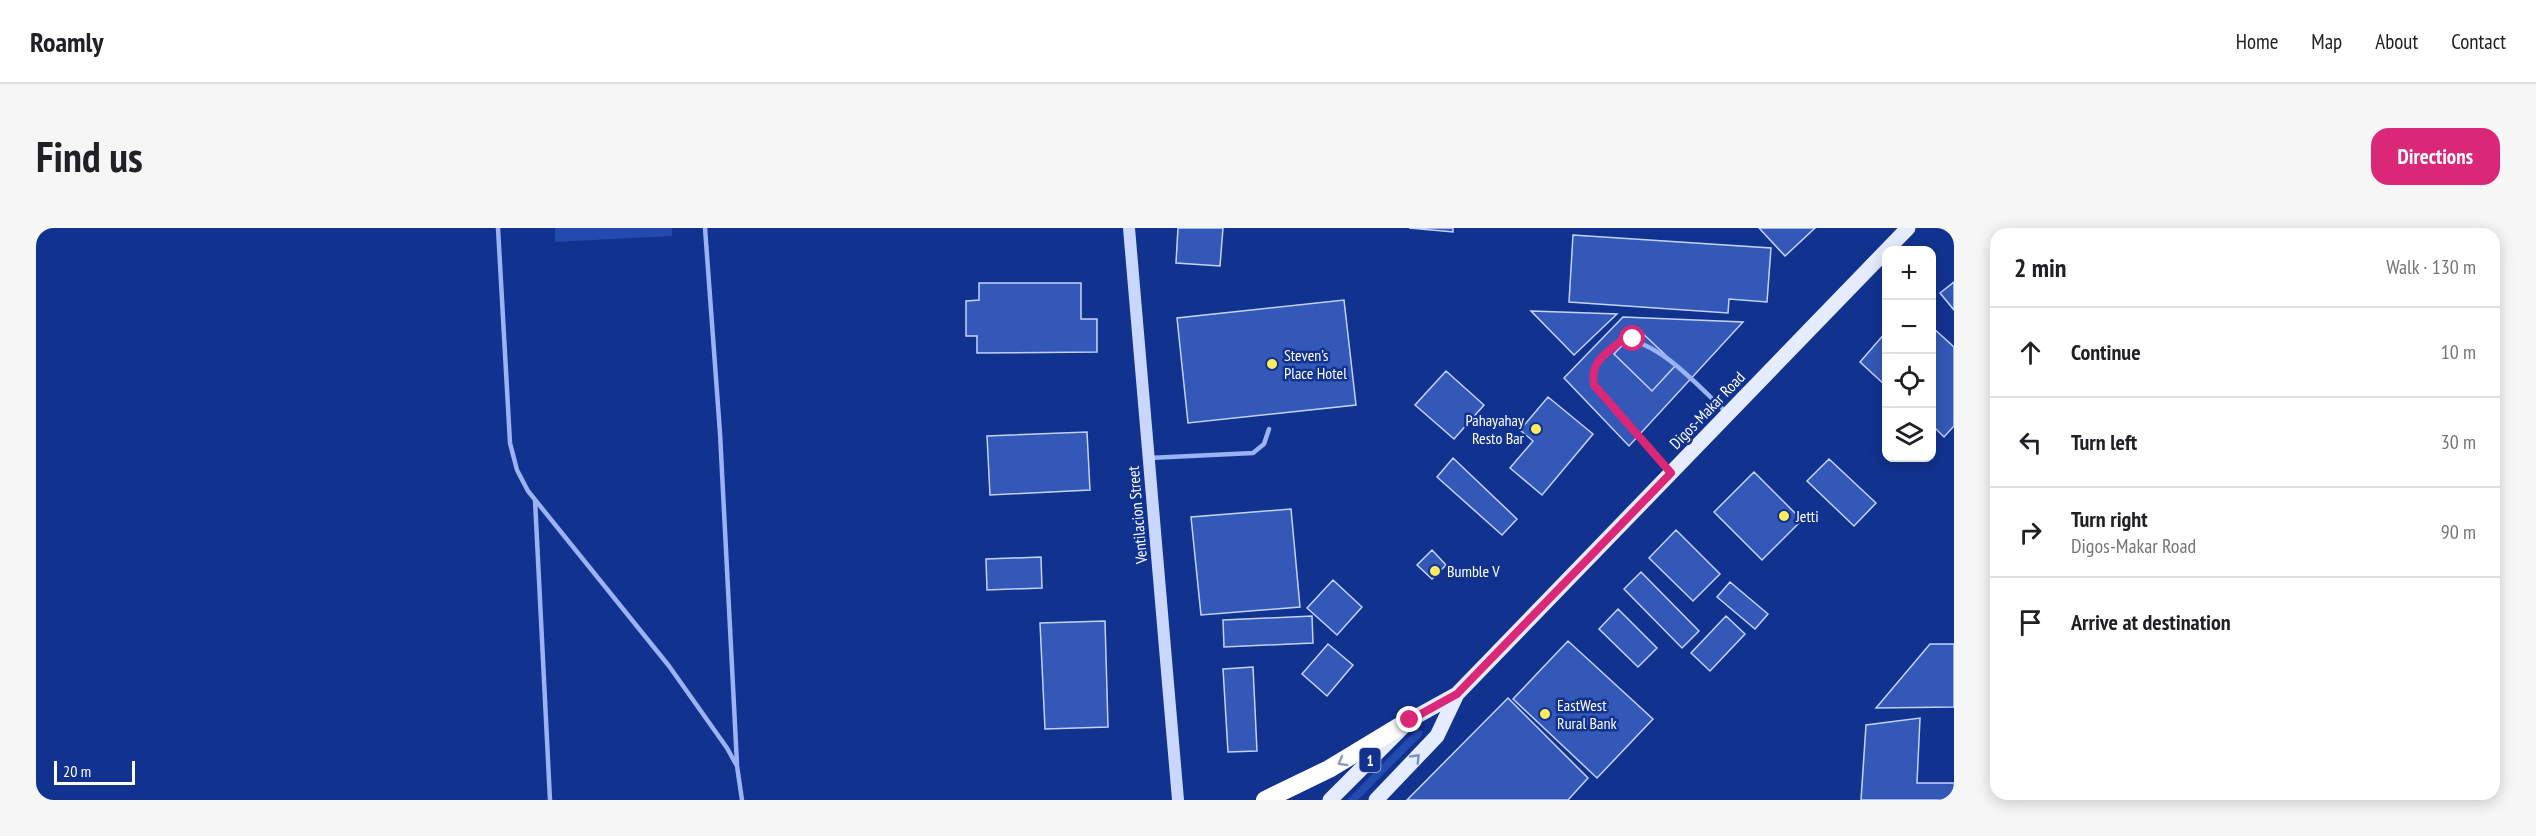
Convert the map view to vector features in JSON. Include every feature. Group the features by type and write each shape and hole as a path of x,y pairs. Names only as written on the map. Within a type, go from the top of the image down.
{"highway":[{"path":"1265,800 1329,769 1410,720"}],"main road":[{"name":"Digos-Makar Road","path":"1330,800 1410,720 1457,694 1908,228"},
{"name":"Digos-Makar Road","path":"1376,800 1437,736 1457,694"}],"street":[{"name":"Ventilacion Street","path":"1129,228 1178,800"}],"lane":[{"path":"498,228 510,443 517,470 536,500 669,666 727,748 737,766"},
{"path":"705,228 720,433 737,766 742,800"},
{"path":"1671,473 1594,385 1592,371 1595,364 1622,340 1633,339 1655,348 1728,414"},
{"path":"1149,458 1253,453 1264,444 1269,429"},
{"path":"536,500 550,800"}],"shaded area":[{"path":"555,228 672,228 672,236 555,242"},
{"path":"1417,729 1422,731 1422,735 1358,800 1347,800"}],"building":[{"path":"1178,228 1223,228 1220,266 1176,263"},
{"path":"1409,228 1453,228 1453,232"},
{"path":"1759,228 1815,228 1785,256"},
{"path":"1573,235 1771,248 1767,302 1729,299 1728,313 1569,302"},
{"path":"1954,282 1954,310 1940,293"},
{"path":"979,283 1081,283 1081,319 1097,319 1097,352 977,353 977,336 966,336 966,301 979,300"},
{"path":"1344,300 1356,405 1188,423 1177,318"},
{"path":"1531,311 1617,314 1574,355"},
{"path":"1623,317 1743,322 1629,446 1564,378"},
{"path":"1638,329 1676,365 1652,391 1614,354"},
{"path":"1936,331 1954,347 1954,426 1944,437 1936,429"},
{"path":"1882,337 1882,382 1860,362"},
{"path":"1446,371 1484,405 1454,439 1415,405"},
{"path":"1548,397 1593,434 1542,495 1510,468 1533,441 1520,430"},
{"path":"1087,432 1090,490 990,495 987,436"},
{"path":"1453,458 1517,519 1502,535 1437,477"},
{"path":"1829,459 1876,503 1854,526 1807,481"},
{"path":"1754,472 1802,520 1762,560 1714,512"},
{"path":"1291,509 1300,607 1201,615 1191,517"},
{"path":"1676,530 1720,574 1693,601 1649,558"},
{"path":"1432,550 1446,565 1432,579 1417,565"},
{"path":"1041,557 1042,588 987,590 986,559"},
{"path":"1641,572 1699,631 1682,648 1624,589"},
{"path":"1333,580 1362,607 1337,635 1307,608"},
{"path":"1730,582 1768,614 1755,629 1717,597"},
{"path":"1618,609 1657,648 1638,667 1599,629"},
{"path":"1312,616 1313,643 1224,647 1223,620"},
{"path":"1726,616 1745,634 1710,671 1691,653"},
{"path":"1105,621 1108,727 1045,729 1040,623"},
{"path":"1568,641 1653,719 1597,778 1513,699"},
{"path":"1328,644 1353,665 1327,696 1302,674"},
{"path":"1930,644 1954,644 1954,707 1876,708"},
{"path":"1253,667 1257,751 1228,752 1223,669"},
{"path":"1508,698 1588,778 1568,800 1407,800"},
{"path":"1920,718 1917,783 1954,783 1954,800 1861,800 1866,725"}],"place":[{"name":"Steven’s Place Hotel","path":"1272,364"},
{"name":"Pahayahay Resto Bar","path":"1536,429"},
{"name":"Jetti","path":"1784,516"},
{"name":"Bumble V","path":"1435,571"},
{"name":"EastWest Rural Bank","path":"1545,714"}],"route":[{"path":"1410,720 1457,694 1671,473 1594,385 1592,371 1595,364 1622,340 1633,339"}]}
